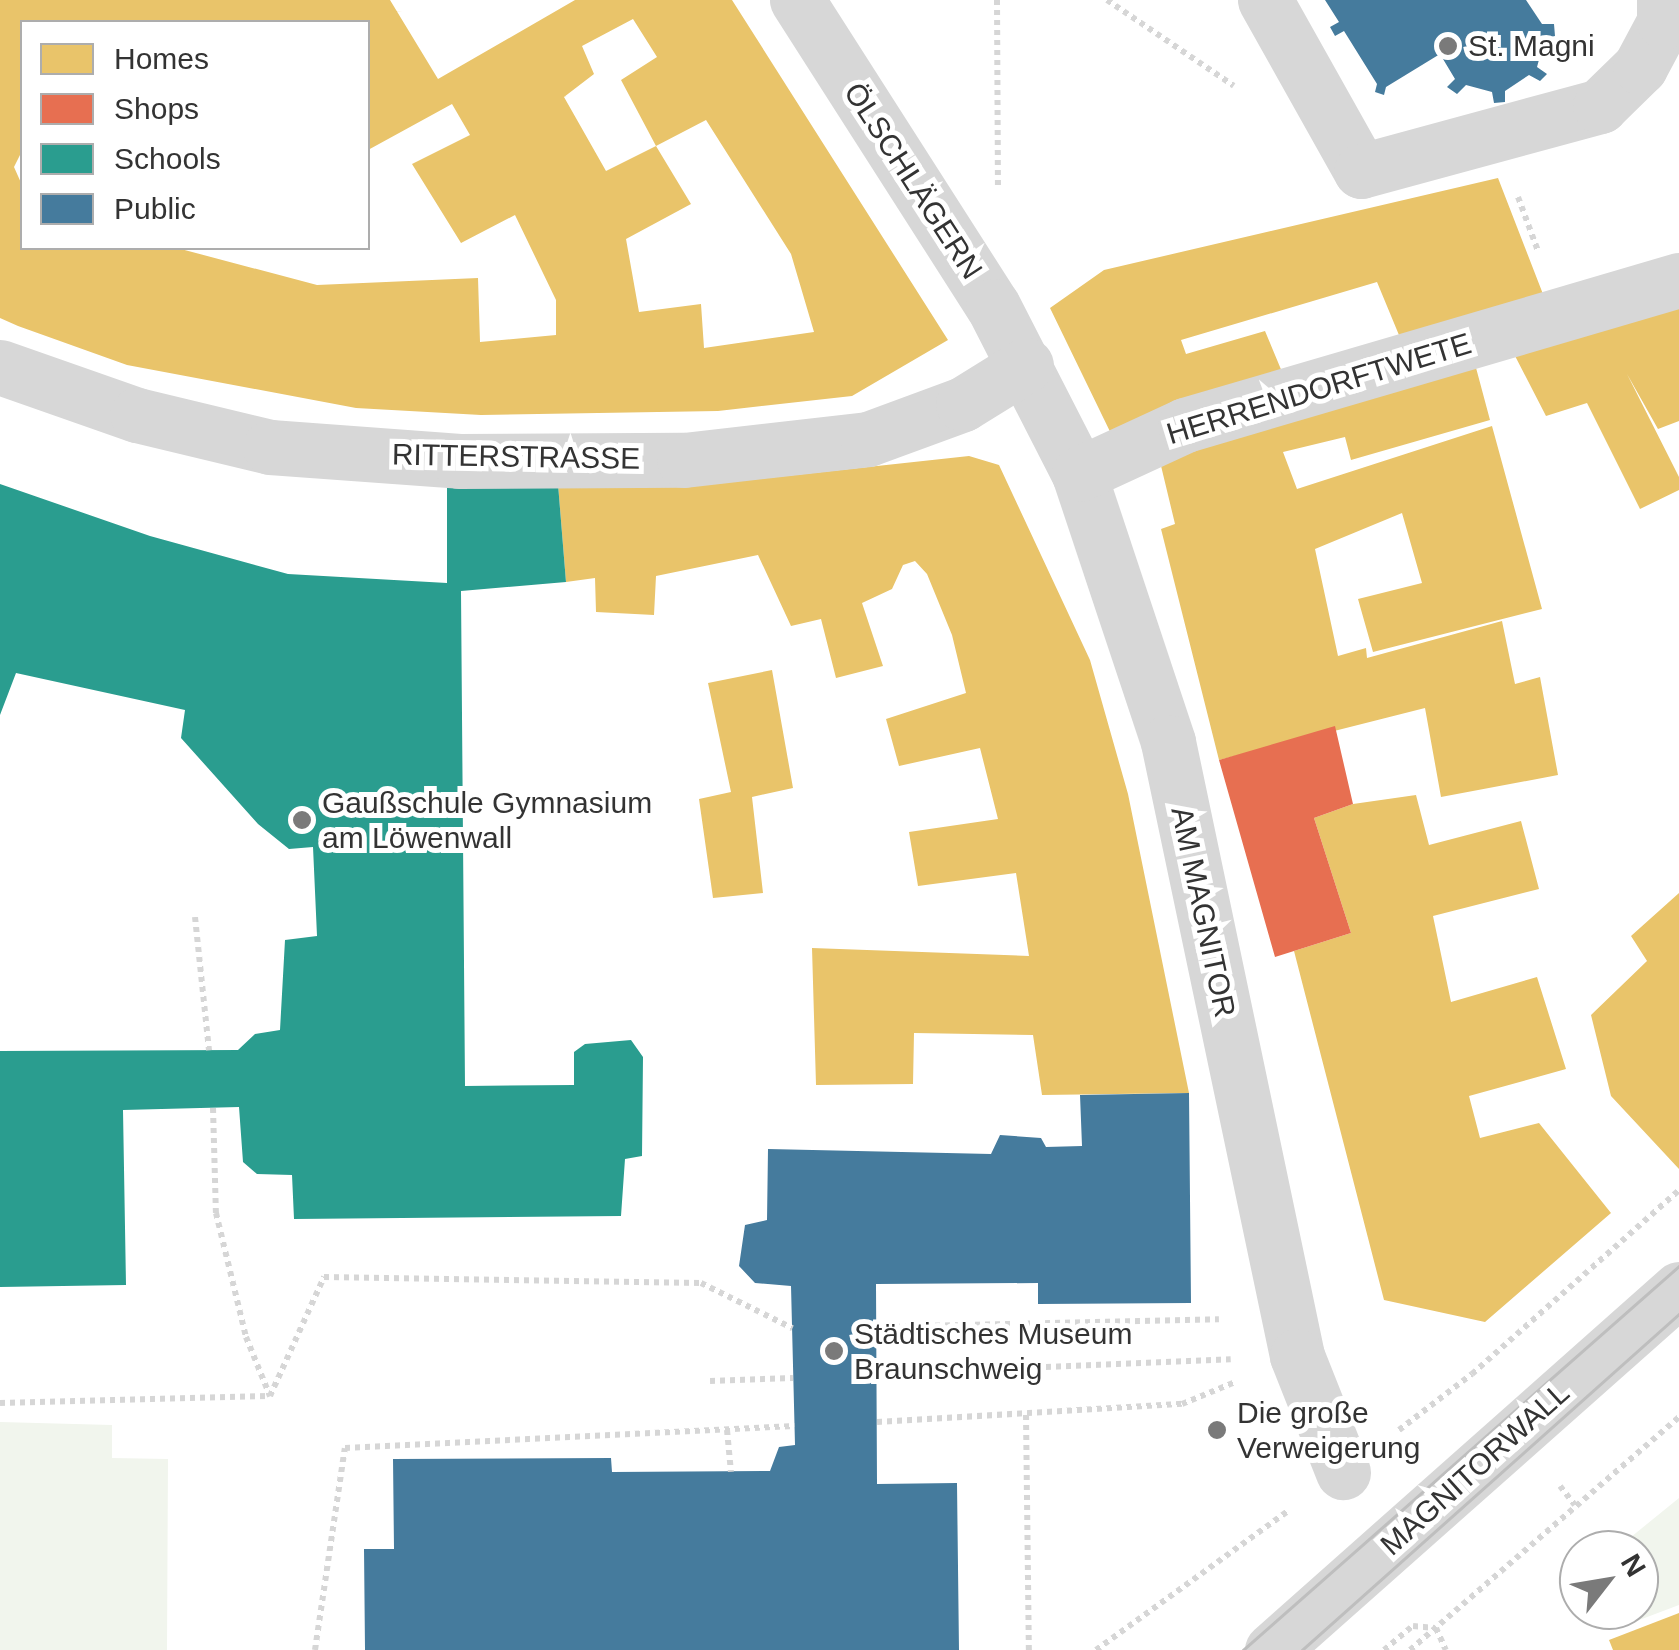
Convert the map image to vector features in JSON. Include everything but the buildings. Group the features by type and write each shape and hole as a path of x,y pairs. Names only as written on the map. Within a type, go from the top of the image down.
{"street":[{"name":"ÖLSCHLÄGERN","path":"797,0 1026,364"},
{"path":"1264,0 1361,171 1600,106 1640,67 1664,22 1664,0"},
{"name":"HERRENDORFTWETE","path":"1079,474 1185,425 1679,280"},
{"name":"RITTERSTRASSE","path":"0,367 136,415 270,447 459,460 684,460 868,439 963,404 1026,364"},
{"name":"AM MAGNITOR","path":"1026,364 1079,474 1168,742 1293,1337 1343,1472"},
{"name":"MAGNITORWALL","path":"1272,1650 1679,1290"}],"path":[{"path":"993,306 997,0"},
{"path":"1496,134 1562,316"},
{"path":"195,918 209,1050"},
{"path":"213,1108 216,1213 246,1336 270,1396"},
{"path":"1096,1650 1472,1374 1679,1190"},
{"path":"270,1396 324,1278 701,1283 792,1328"},
{"path":"876,1327 1293,1337"},
{"path":"876,1374 1293,1337"},
{"path":"876,1422 1182,1404 1293,1337"},
{"path":"710,1381 793,1378"},
{"path":"2,1401 270,1396"},
{"path":"1026,1415 1029,1650"},
{"path":"1410,1650 1679,1417"},
{"path":"315,1650 346,1448 794,1426"},
{"path":"728,1430 731,1472"},
{"path":"1384,1650 1413,1626 1436,1628"},
{"path":"1436,1628 1446,1650"}],"shaded area":[{"path":"0,1422 112,1425 112,1458 168,1459 167,1650 0,1650"},
{"path":"1679,1498 1679,1605 1659,1613 1659,1530 1640,1530"}],"tram line":[{"path":"1243,1650 1679,1266"},
{"path":"1302,1650 1679,1314"}],"place":[{"name":"St. Magni","path":"1448,46"},
{"name":"Gaußschule Gymnasium am Löwenwall","path":"302,820"},
{"name":"Städtisches Museum Braunschweig","path":"834,1351"},
{"name":"Die große Verweigerung","path":"1217,1430"}]}
